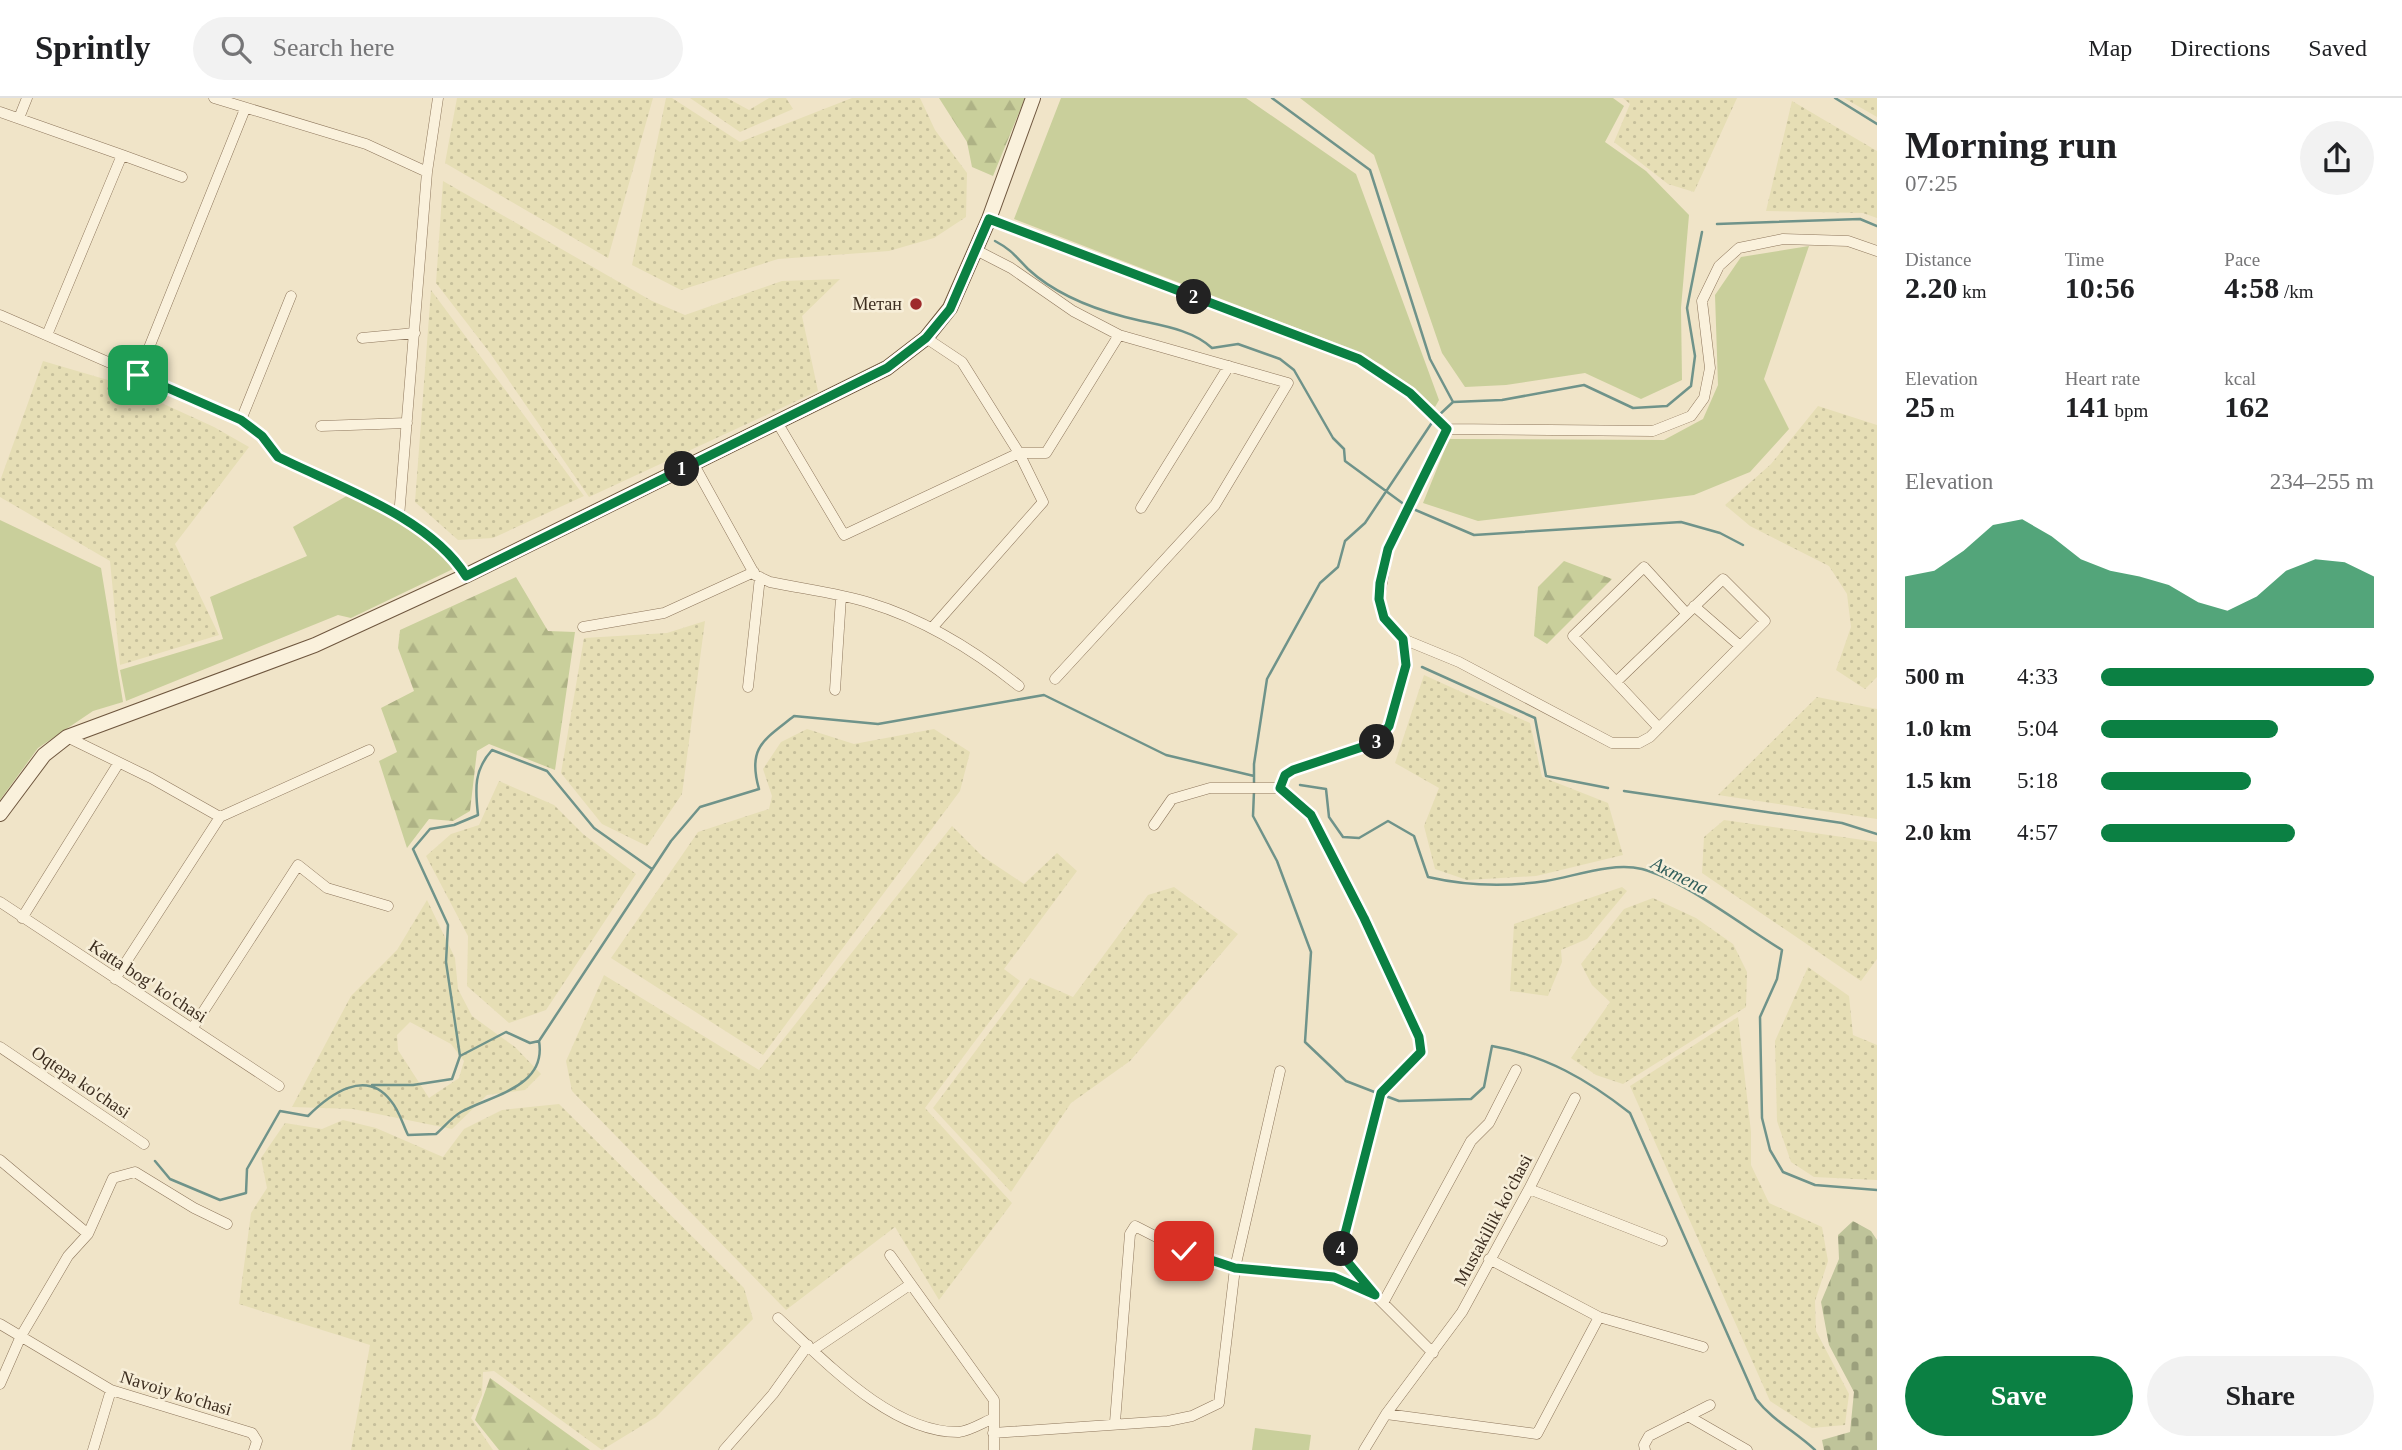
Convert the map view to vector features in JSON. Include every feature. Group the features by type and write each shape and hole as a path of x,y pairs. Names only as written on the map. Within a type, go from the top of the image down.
{"main road":[{"path":"0,814 44,755 67,737 315,645 466,576 887,368 926,338 950,309 989,219 1033,98"}],"street":[{"path":"19,118 27,98"},
{"path":"214,98 366,144 427,172"},
{"path":"399,517 427,172 438,98"},
{"path":"138,375 245,109"},
{"path":"0,112 182,177"},
{"path":"47,335 122,155"},
{"path":"989,219 1359,359 1410,393 1447,429 1653,431 1690,416 1704,398 1710,368 1702,301 1719,266 1739,247 1783,239 1848,241 1877,251"},
{"path":"976,250 1011,268 1073,312 1119,335 1288,383 1214,505 1055,679"},
{"path":"241,420 291,296"},
{"path":"0,315 241,420 262,436 278,457 423,530 455,559 466,576"},
{"path":"362,338 415,333"},
{"path":"777,422 844,535 1019,453 1046,453 1119,335"},
{"path":"926,338 962,362 1019,453 1043,502 932,628"},
{"path":"1142,508 1228,366"},
{"path":"321,426 407,423"},
{"path":"1447,429 1388,549 1380,583 1379,599 1384,618 1403,639 1459,662 1612,743 1639,743 1659,728 1765,621 1723,579 1616,682"},
{"path":"692,463 757,575 770,582 870,602 932,628 976,651 1019,686"},
{"path":"1659,728 1573,636 1644,567 1690,610 1740,646"},
{"path":"583,627 664,613 757,575"},
{"path":"748,687 757,575"},
{"path":"835,690 841,597"},
{"path":"1280,788 1285,775 1293,770 1377,742 1389,726 1406,665 1403,639"},
{"path":"67,737 151,778 220,817"},
{"path":"115,979 220,817 369,750"},
{"path":"22,918 118,764"},
{"path":"1154,825 1172,799 1210,788 1280,788 1311,815 1364,918 1419,1037 1421,1052 1381,1093 1340,1253 1375,1295 1433,1353"},
{"path":"192,1029 298,865 327,888 388,906"},
{"name":"Katta bog' ko'chasi","path":"0,902 279,1086"},
{"name":"Oqtepa ko'chasi","path":"0,1047 144,1144"},
{"path":"1383,1303 1471,1141 1489,1123 1516,1070"},
{"path":"993,1433 1115,1422 1168,1421 1192,1416 1219,1403 1235,1268 1280,1071"},
{"name":"Mustakillik ko'chasi","path":"1364,1450 1386,1414 1462,1311 1530,1189 1575,1098"},
{"path":"0,1160 88,1234"},
{"path":"0,1384 21,1336 68,1256 88,1234 113,1178 135,1172 194,1209 227,1224"},
{"path":"1530,1189 1662,1241"},
{"path":"1115,1422 1130,1234 1135,1226 1184,1251 1235,1268 1334,1277 1375,1295"},
{"path":"890,1255 994,1400 994,1450"},
{"path":"1489,1259 1599,1317 1703,1347"},
{"path":"724,1450 811,1348 911,1284"},
{"path":"1386,1414 1538,1434 1599,1317"},
{"path":"778,1318 881,1405 926,1427 961,1432 994,1418"},
{"name":"Navoiy ko'chasi","path":"0,1324 111,1390 252,1433 257,1441 254,1450"},
{"path":"93,1450 111,1390"},
{"path":"1645,1450 1649,1436 1710,1405"},
{"path":"1688,1416 1746,1450"}],"shaded area":[{"path":"457,98 653,98 608,258 445,163"},
{"path":"666,98 672,98 740,142 852,98 920,98 935,130 967,173 966,217 934,238 889,251 778,259 681,290 632,265"},
{"path":"690,98 727,98 749,110 769,98 786,98 793,109 740,132"},
{"path":"1623,98 1737,98 1694,192 1668,184 1614,142 1630,104"},
{"path":"1844,98 1877,98 1877,117"},
{"path":"1792,101 1877,151 1877,218 1863,213 1766,211"},
{"path":"443,181 652,301 685,315 782,281 840,279 802,316 818,391 589,497 490,353 436,283"},
{"path":"431,290 584,496 493,538 458,540 415,502"},
{"path":"43,361 118,383 214,427 249,447 175,544 219,635 120,665 110,561 0,497 0,481"},
{"path":"1818,406 1877,425 1877,677 1865,689 1836,670 1851,627 1847,594 1829,566 1750,526 1725,505 1771,464"},
{"path":"705,621 682,794 647,846 602,824 561,773 584,638 667,633"},
{"path":"1424,675 1530,723 1542,777 1608,803 1623,855 1536,876 1467,880 1435,869 1424,826 1439,788 1395,763"},
{"path":"1817,697 1877,709 1877,819 1718,795"},
{"path":"807,729 854,744 934,729 970,752 960,791 763,1055 611,958 698,832 769,809 772,796 763,769 781,742"},
{"path":"499,781 554,805 583,834 636,874 546,1010 509,1023 467,986 468,936 426,856 451,834 479,825"},
{"path":"1724,820 1877,842 1877,959 1861,981 1702,873 1704,837"},
{"path":"952,826 982,856 1024,884 1057,853 1077,871 1004,969 1020,981 925,1108 1012,1203 939,1300 895,1227 786,1310 572,1091 566,1061 604,975 759,1070"},
{"path":"1174,887 1238,934 1130,1061 1071,1103 1011,1192 933,1108 1030,978 1073,997 1148,895"},
{"path":"1622,887 1627,891 1587,939 1561,950 1562,962 1548,996 1510,991 1514,924"},
{"path":"1653,898 1696,918 1733,944 1747,972 1746,1007 1623,1084 1596,1075 1571,1058 1610,1002 1592,985 1581,964 1624,909"},
{"path":"427,900 455,958 458,989 472,1016 515,1047 541,1074 525,1090 487,1095 452,1129 353,1109 292,1107 351,996 397,950","holes":["410,1022 451,1044 464,1061 459,1078 429,1098 398,1050 397,1035"]},
{"path":"1808,967 1849,996 1853,1035 1877,1045 1877,1180 1814,1177 1791,1162 1777,1121 1775,1041"},
{"path":"1738,1017 1751,1132 1751,1165 1769,1203 1822,1227 1828,1261 1815,1301 1816,1331 1849,1394 1845,1425 1812,1428 1770,1401 1630,1086"},
{"path":"559,1104 744,1288 753,1319 656,1417 602,1450 494,1371 483,1372 482,1395 471,1418 493,1450 351,1450 370,1345 239,1304 251,1213 267,1188 261,1158 285,1123 322,1129 343,1120 376,1128 443,1157 464,1129 502,1110"}],"green space":[{"path":"939,98 1025,98 993,176 972,167 967,142"},
{"path":"1061,98 1246,98 1356,174 1439,400 1435,407 1382,365 1346,347 1014,219"},
{"path":"1300,98 1613,98 1624,106 1605,142 1646,171 1689,215 1681,308 1682,380 1641,399 1585,373 1506,385 1465,387 1442,353 1374,155"},
{"path":"1809,246 1764,379 1789,429 1750,472 1694,495 1478,521 1423,503 1449,439 1664,440 1703,419 1718,385 1715,295 1741,257"},
{"path":"350,494 421,535 434,545 453,569 351,618 338,615 126,701 120,670 223,639 210,597 307,556 293,527"},
{"path":"0,520 101,568 123,702 93,711 38,748 0,800"},
{"path":"1564,561 1612,579 1547,644 1534,636 1538,587"},
{"path":"516,577 548,631 575,632 555,770 489,744 477,751 470,811 453,821 429,819 407,848 379,761 397,752 381,708 414,691 398,648 400,630"},
{"path":"1853,1221 1871,1231 1877,1240 1877,1450 1824,1450 1822,1440 1850,1432 1854,1392 1829,1345 1821,1302 1839,1259 1838,1235"},
{"path":"490,1378 590,1450 499,1450 475,1420"},
{"path":"1255,1428 1311,1435 1309,1450 1252,1450"}],"waterway":[{"path":"1272,98 1370,170 1430,359 1453,402 1502,400 1584,385 1633,408 1667,406 1691,386 1695,356 1687,308 1702,232"},
{"path":"1835,98 1877,124"},
{"path":"1717,224 1860,219 1877,226"},
{"path":"995,241 1050,286 1086,304 1182,331 1212,348 1238,344 1280,359 1294,370 1333,438 1344,449 1345,461 1405,505"},
{"path":"1438,416 1453,402"},
{"path":"1254,784 1254,764 1267,679 1320,583 1338,567 1345,541 1365,523 1433,421"},
{"path":"1411,508 1474,535 1681,522 1720,533 1743,545"},
{"path":"1422,667 1535,718 1546,776 1608,788"},
{"path":"155,1161 170,1179 220,1200 246,1193 247,1169 280,1111 308,1116 337,1093 360,1085 371,1086 381,1091 394,1105 408,1135 436,1134 461,1112 515,1087 535,1069 539,1057 539,1041 671,841 700,807 759,789 755,763 757,754 767,739 794,716 878,724 1044,695 1166,755 1254,776"},
{"path":"372,1085 413,1085 452,1079 460,1056 446,962 448,925 413,849 430,829 454,825 478,815 477,780 482,765 492,750 547,771 594,828 652,869"},
{"name":"Актепа","path":"1300,785 1326,789 1329,817 1343,837 1359,838 1388,821 1414,836 1428,877 1472,884 1501,885 1546,881 1606,868 1642,869 1695,893 1782,950 1777,979 1760,1017 1762,1118 1770,1150 1783,1172 1815,1185 1877,1190"},
{"path":"1254,791 1253,816 1277,861 1311,952 1305,1042 1346,1081 1377,1093"},
{"path":"1624,791 1842,823 1877,834"},
{"path":"460,1056 506,1032 530,1043 539,1041"},
{"path":"1383,1095 1399,1101 1471,1099 1484,1087 1492,1046 1530,1056 1565,1070 1630,1113 1756,1399 1815,1450"}],"place":[{"name":"Метан","path":"916,304"}],"route":[{"path":"138,375 241,420 262,436 278,457 423,530 455,559 466,576 887,368 926,338 950,309 989,219 1359,359 1410,393 1447,429 1388,549 1380,583 1379,599 1384,618 1403,639 1406,665 1389,726 1377,742 1293,770 1285,775 1280,788 1311,815 1364,918 1419,1037 1421,1052 1381,1093 1340,1253 1375,1295 1334,1277 1235,1268 1184,1251"}]}
